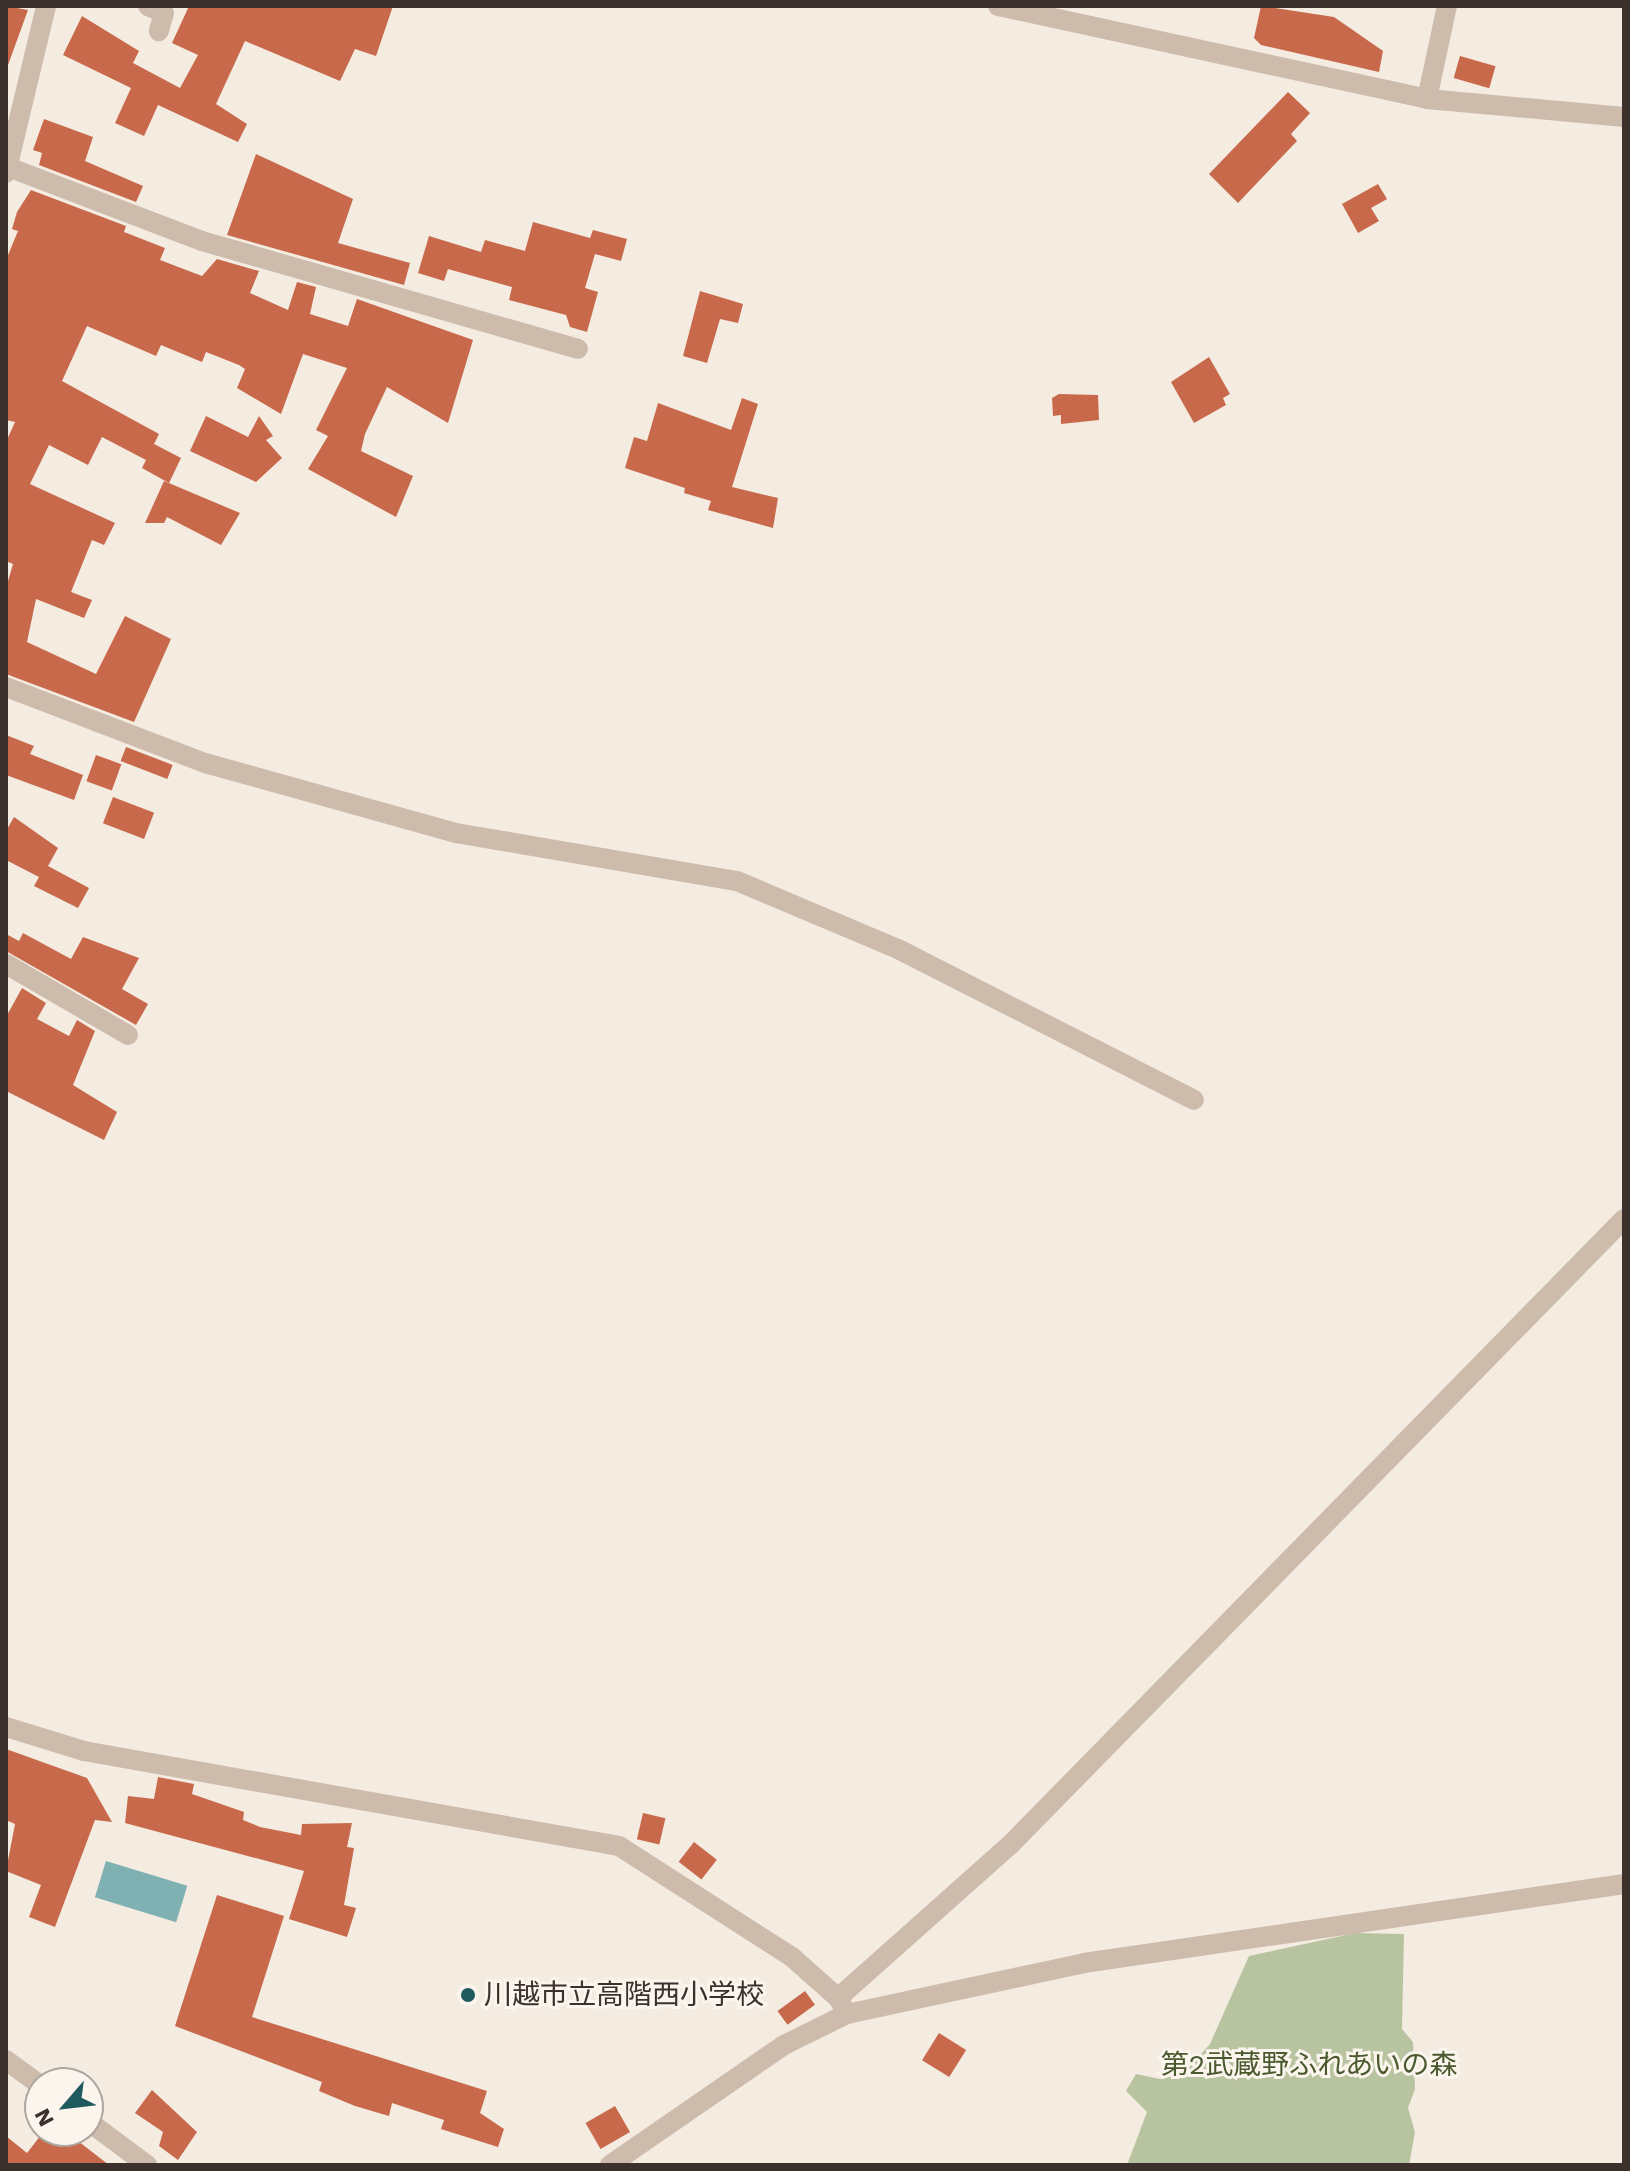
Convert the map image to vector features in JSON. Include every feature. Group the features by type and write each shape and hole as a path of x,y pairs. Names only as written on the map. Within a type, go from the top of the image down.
{"street":[{"path":"46,6 7,170 202,241 578,349"},
{"path":"148,6 164,13 159,31"},
{"path":"998,6 1427,99 1624,117"},
{"path":"1427,99 1447,6"},
{"path":"6,687 205,763 456,833 737,881 898,949 1194,1100"},
{"path":"6,964 128,1035"},
{"path":"610,2165 843,2006 1011,1844 1624,1219"},
{"path":"6,1727 84,1751 619,1846 792,1957 843,2006"},
{"path":"843,2006 1084,1963 1624,1884"},
{"path":"6,2060 24,2073"},
{"path":"104,2133 147,2165"}],"green space":[{"name":"第2武蔵野ふれあいの森","path":"1355,1933 1404,1934 1402,2029 1413,2042 1415,2089 1408,2108 1415,2132 1409,2165 1127,2165 1147,2112 1126,2091 1136,2074 1160,2079 1183,2074 1210,2044 1249,1956"}],"water":[{"path":"106,1861 187,1886 176,1922 95,1897"}],"building":[{"path":"6,6 28,10 8,65 6,65"},
{"path":"189,6 393,6 376,56 355,49 340,81 245,41 216,104 247,124 238,142 158,105 144,136 115,123 131,88 63,55 82,16 139,51 133,63 180,88 198,55 172,43"},
{"path":"1261,6 1334,17 1383,51 1379,72 1261,45 1254,38"},
{"path":"1460,56 1496,66 1489,88 1454,78"},
{"path":"1288,92 1310,113 1291,134 1297,141 1238,203 1209,174"},
{"path":"44,119 93,137 85,161 143,186 136,202 39,165 42,153 33,150"},
{"path":"256,154 353,199 338,243 410,263 404,285 227,235"},
{"path":"1378,184 1387,199 1371,208 1379,221 1358,233 1342,204"},
{"path":"31,190 126,226 124,232 165,248 160,260 202,276 217,259 259,271 250,293 288,310 297,282 316,287 310,314 348,326 357,299 473,340 448,423 387,387 365,434 361,451 413,476 396,517 308,469 328,436 316,430 347,368 303,354 281,414 237,388 245,369 239,365 206,352 202,362 161,345 156,356 87,326 62,381 159,434 154,444 181,458 169,483 142,468 146,460 102,437 88,465 49,445 30,484 115,523 104,545 92,540 71,592 92,600 84,618 36,599 27,642 96,674 125,616 171,639 134,722 6,674 6,588 13,564 6,561 6,442 15,422 6,420 6,260 18,231 12,229 17,212"},
{"path":"533,222 590,238 593,230 627,239 621,261 595,254 585,288 598,292 587,332 570,327 566,315 509,300 512,287 448,269 444,281 418,273 429,236 481,252 485,240 525,251"},
{"path":"700,291 743,304 738,323 720,319 707,363 683,356"},
{"path":"1209,357 1230,394 1223,398 1226,405 1194,423 1171,382"},
{"path":"1059,394 1098,395 1099,420 1061,424 1061,415 1053,416 1052,398"},
{"path":"742,398 758,404 732,487 778,498 773,528 708,510 711,501 684,493 685,488 625,468 634,437 647,441 658,403 731,430"},
{"path":"206,416 248,437 259,416 273,436 266,440 282,458 256,482 190,451"},
{"path":"164,481 240,513 221,545 167,517 164,523 145,523"},
{"path":"6,735 34,746 30,754 83,775 74,800 6,775"},
{"path":"126,747 173,765 167,779 121,761"},
{"path":"96,755 121,764 112,791 86,781"},
{"path":"113,797 154,813 144,839 103,823"},
{"path":"14,817 58,848 48,866 89,888 78,908 34,886 39,877 6,860 6,831"},
{"path":"23,933 71,959 83,937 139,958 122,989 148,1004 136,1025 6,951 6,934 19,941"},
{"path":"22,988 46,1003 37,1019 69,1036 77,1020 95,1031 73,1085 117,1112 104,1140 6,1091 6,1017"},
{"path":"6,1749 87,1778 112,1822 95,1820 55,1927 29,1917 41,1885 6,1871 15,1824 6,1820"},
{"path":"158,1777 194,1784 192,1794 244,1812 243,1820 260,1827 301,1835 302,1824 352,1823 347,1847 354,1848 344,1905 356,1908 347,1937 289,1919 304,1871 125,1823 128,1796 154,1799"},
{"path":"643,1813 665,1818 659,1844 637,1839"},
{"path":"694,1842 717,1860 701,1880 679,1862"},
{"path":"217,1895 284,1916 252,2017 487,2091 480,2113 504,2129 498,2147 441,2129 444,2120 392,2103 389,2116 355,2106 319,2091 322,2082 175,2026"},
{"path":"805,1991 815,2005 787,2025 777,2011"},
{"path":"939,2033 966,2050 949,2077 922,2060"},
{"path":"152,2090 197,2132 178,2160 159,2146 163,2132 135,2113"},
{"path":"615,2106 630,2132 601,2149 586,2123"},
{"path":"6,2136 27,2153 32,2147 86,2147 109,2165 6,2165"}],"place":[{"name":"川越市立高階西小学校","path":"468,1995"}]}
